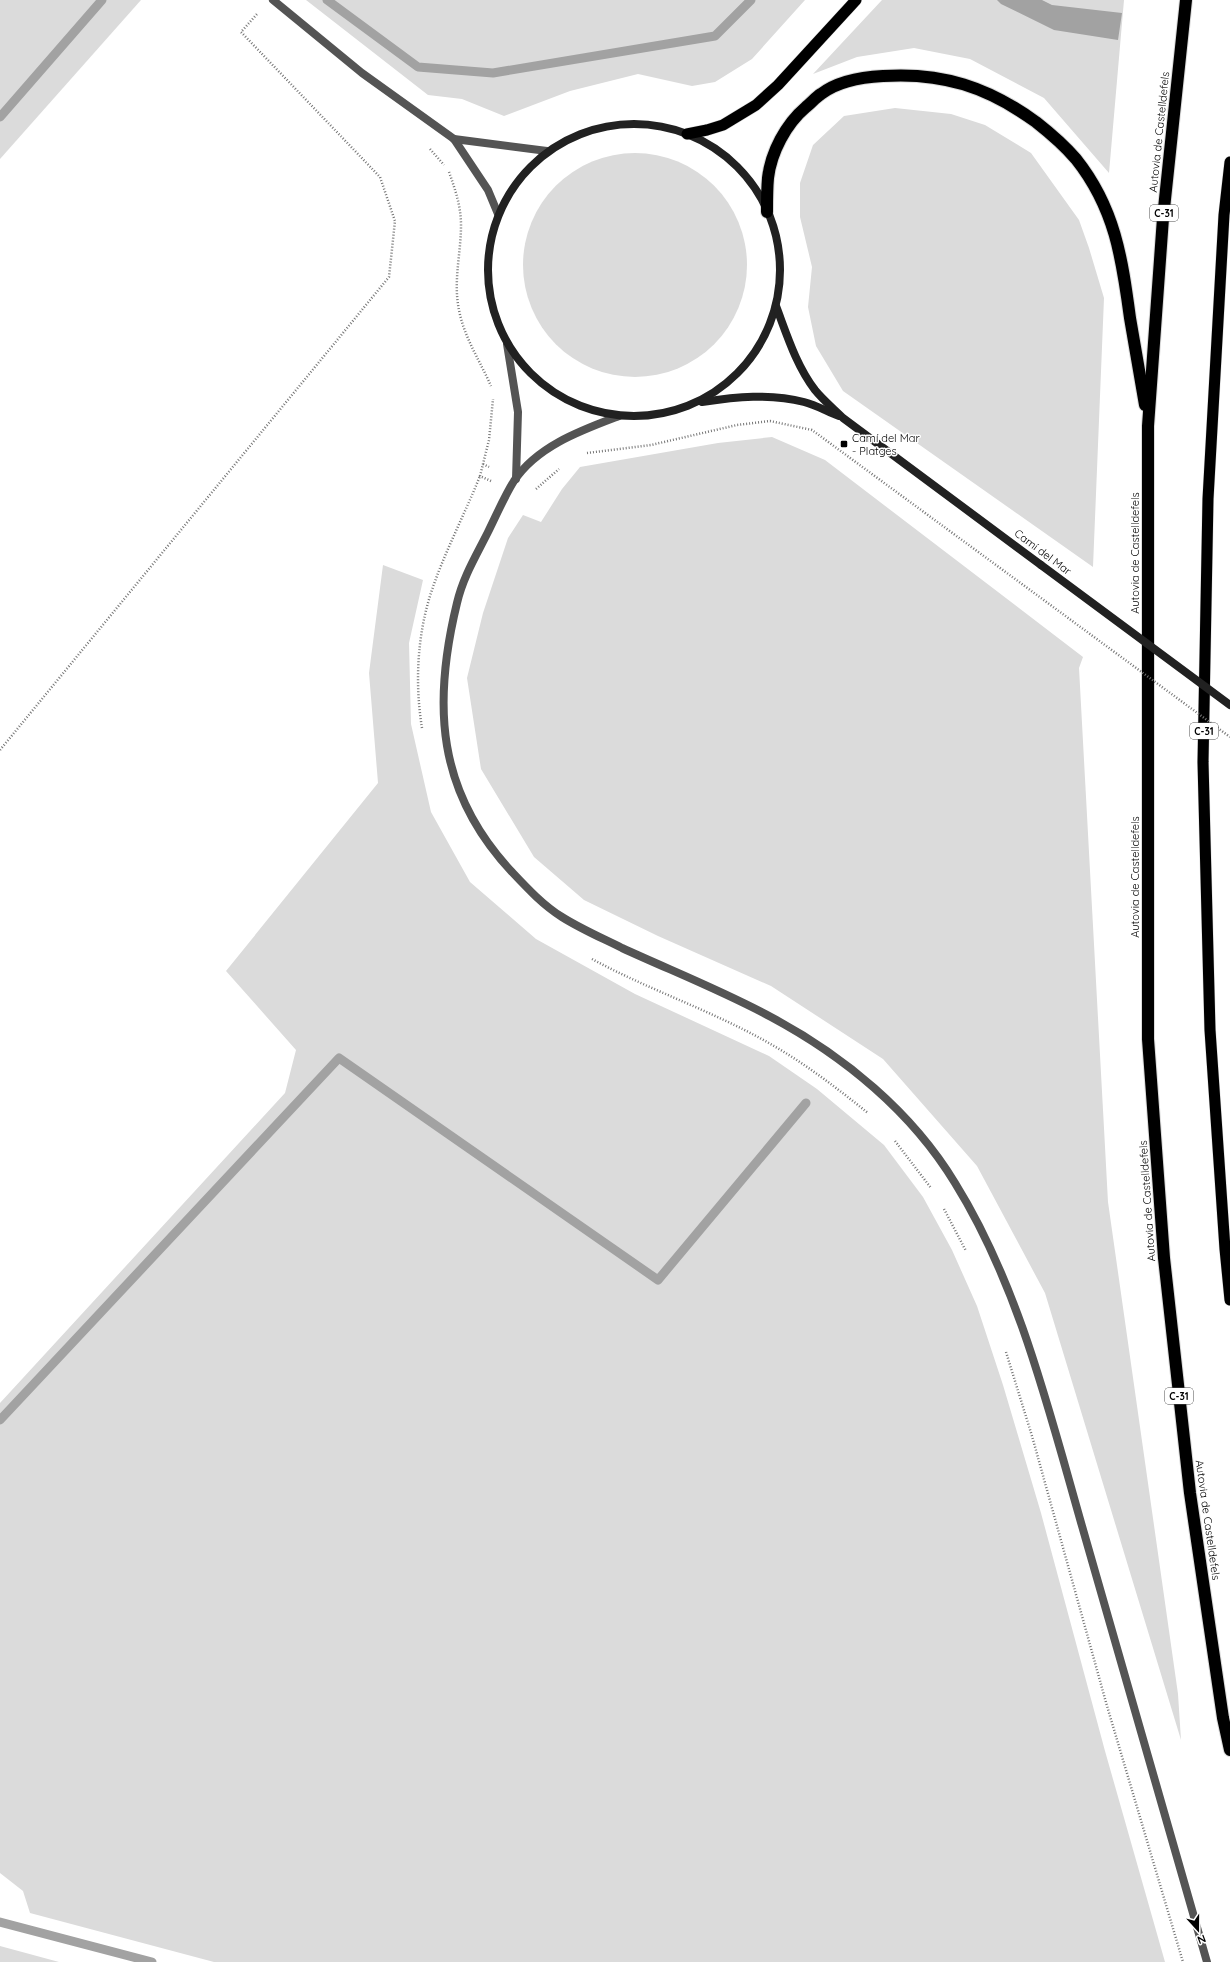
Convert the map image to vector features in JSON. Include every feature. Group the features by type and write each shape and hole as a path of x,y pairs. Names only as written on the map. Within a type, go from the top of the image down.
{"highway":[{"path":"687,134 722,125 756,106 778,85 856,0"},
{"name":"Autovia de Castelldefels","path":"1186,0 1163,218 1148,426 1148,1039 1164,1258 1190,1493 1223,1718 1230,1750"},
{"path":"767,212 768,177 776,152 784,134 787,128 802,111 822,93 843,83 869,77 898,75 944,79 976,87 1002,99 1052,135 1076,159 1106,209 1118,241 1124,268 1148,426"},
{"name":"C-31","path":"1230,162 1224,215 1208,499 1203,762 1210,1030 1225,1249 1230,1300"}],"main road":[{"path":"612,125 650,126 687,134 712,143 722,150 745,172 762,196 775,235 779,264 776,306 768,334 740,372 718,390 698,403 658,416 637,417 619,416 587,409 567,401 546,389 532,378 507,344 496,317 488,279 489,246 498,214 516,182 528,168 547,151 574,136 612,125"},
{"name":"Camí del Mar","path":"776,306 797,360 806,376 816,391 843,418 1230,705"},
{"name":"Camí del Mar","path":"698,403 734,397 775,398 804,402 843,418"}],"street":[{"path":"273,0 362,73 454,139 488,190 498,214"},
{"path":"454,139 547,151"},
{"path":"507,344 518,412 516,479"},
{"path":"619,416 570,436 530,464 516,479 461,583 447,642 442,692 448,756 458,791 492,850 538,899 563,918 600,937 771,1017 839,1059 872,1086 902,1115 952,1177 974,1215 997,1262 1020,1321 1056,1435 1207,1962"}],"path":[{"path":"0,750 389,277 394,220 380,177 241,32 259,12"},
{"path":"426,144 448,170 458,196 461,225 456,273 459,310 469,341 491,385 492,391"},
{"path":"423,734 420,714 418,670 422,633 428,604 446,553 466,511 480,476 490,427 492,396"},
{"path":"582,454 651,445 736,425 770,421 812,430 1230,737"},
{"path":"483,464 489,467"},
{"path":"533,494 564,464"},
{"path":"480,476 490,480 487,487"},
{"path":"590,958 629,979 729,1023 774,1046 828,1083 872,1116"},
{"path":"890,1136 934,1192"},
{"path":"941,1204 969,1256"},
{"path":"1006,1350 1032,1436 1107,1706 1183,1962"}],"shaded area":[{"path":"0,0 141,0 0,159"},
{"path":"306,0 805,0 752,59 715,82 692,86 638,74 570,91 504,116 462,99 428,95"},
{"path":"882,0 1124,0 1109,173 1044,98 970,59 914,48 857,57 813,74"},
{"path":"997,0 1042,0 1052,5 1122,13 1118,40 1054,30 1001,4"},
{"path":"895,108 951,114 985,125 1031,153 1079,220 1104,298 1093,567 843,391 816,346 808,307 812,267 800,217 800,183 813,145 844,116"},
{"path":"624,153 646,153 678,161 688,166 706,178 722,194 739,222 745,243 747,265 745,287 739,308 722,336 706,352 678,369 646,377 624,377 592,369 582,364 564,352 548,336 531,308 523,276 523,254 531,222 536,212 548,194 564,178 592,161"},
{"path":"772,437 825,460 1083,657 1079,668 1108,1202 1178,1694 1181,1740 1045,1293 977,1166 883,1059 771,986 658,936 584,900 534,857 481,769 467,678 483,613 508,538 523,515 541,522 562,489 580,467 718,443"},
{"path":"383,565 423,580 409,643 411,724 431,812 470,882 536,939 635,994 769,1056 817,1089 884,1145 923,1197 952,1250 977,1306 1003,1385 1041,1513 1105,1751 1165,1962 214,1962 30,1913 23,1891 0,1873 0,1403 285,1093 296,1050 226,971 378,783 369,673"},
{"path":"0,1946 59,1962 0,1962"}],"waterway":[{"path":"0,117 102,0"},
{"path":"327,0 418,67 493,73 715,36 751,0"},
{"path":"0,1420 339,1058 658,1280 806,1103"},
{"path":"0,1922 152,1962"}],"place":[{"name":"Camí del Mar - Platges","path":"844,444"}]}
